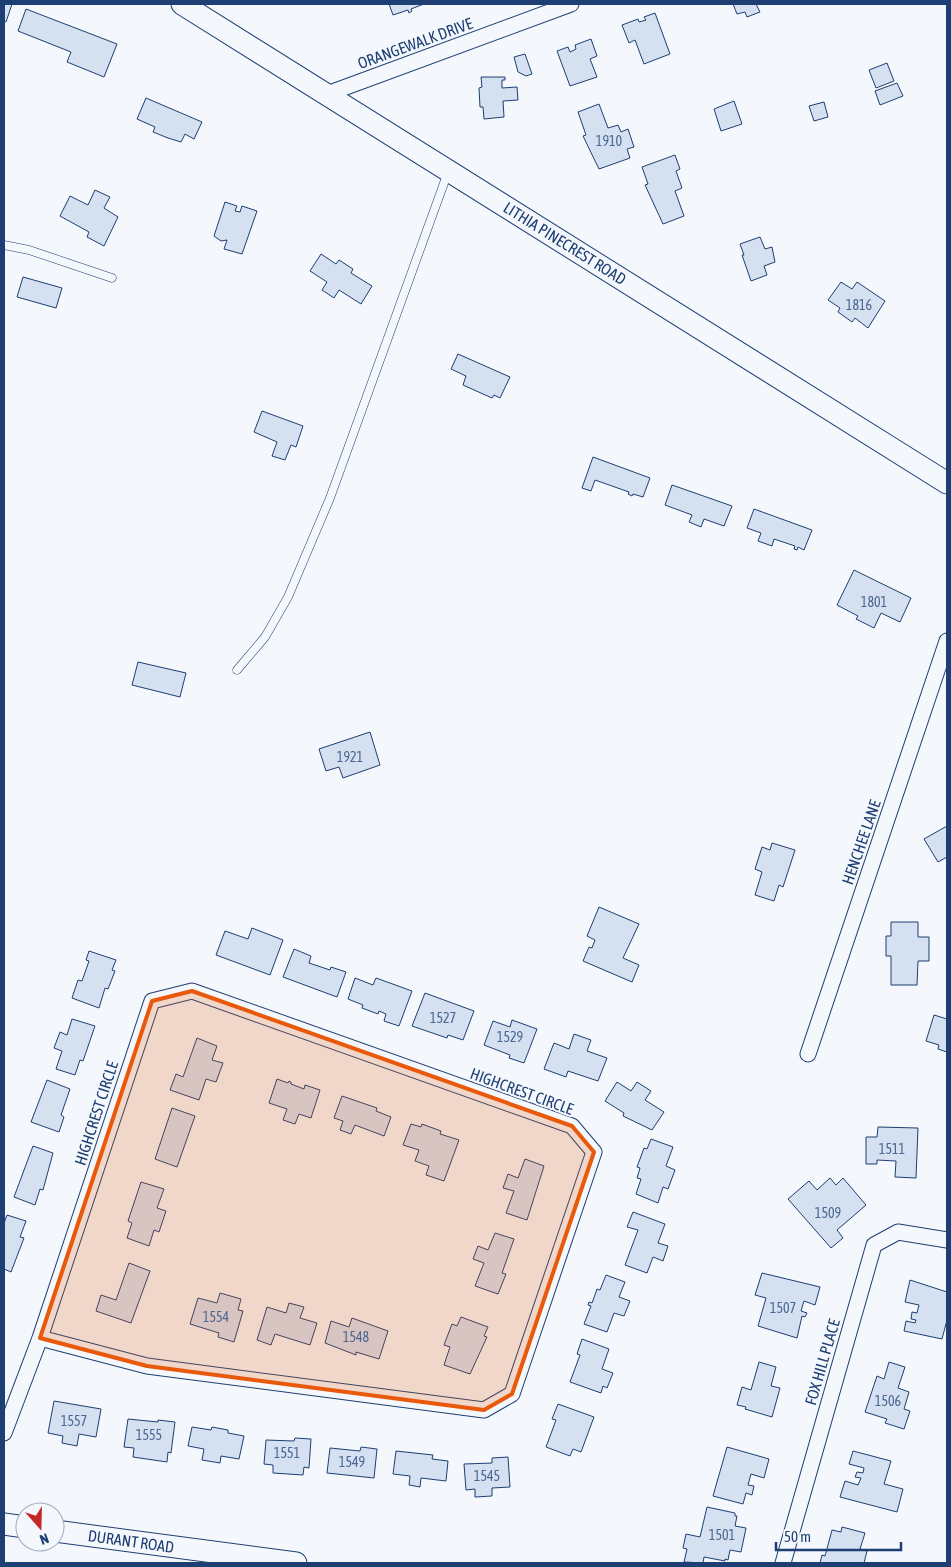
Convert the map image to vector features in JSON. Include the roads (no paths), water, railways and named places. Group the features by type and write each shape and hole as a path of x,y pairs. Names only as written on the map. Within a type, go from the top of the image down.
{"main road":[{"name":"LITHIA PINECREST ROAD","path":"182,4 947,483"},
{"name":"DURANT ROAD","path":"65,1532 296,1563"}],"street":[{"name":"ORANGEWALK DRIVE","path":"328,94 572,4"},
{"name":"HENCHEE LANE","path":"808,1054 943,665 947,641"},
{"name":"HIGHCREST CIRCLE","path":"4,1433 40,1338 152,1001 192,991 572,1126 594,1152 512,1394 484,1410 147,1366 40,1338"},
{"name":"FOX HILL PLACE","path":"782,1563 874,1245 898,1232 947,1240"}],"lane":[{"path":"237,670 265,637 288,597 330,498 449,171"},
{"path":"4,245 29,250 112,278"}]}
